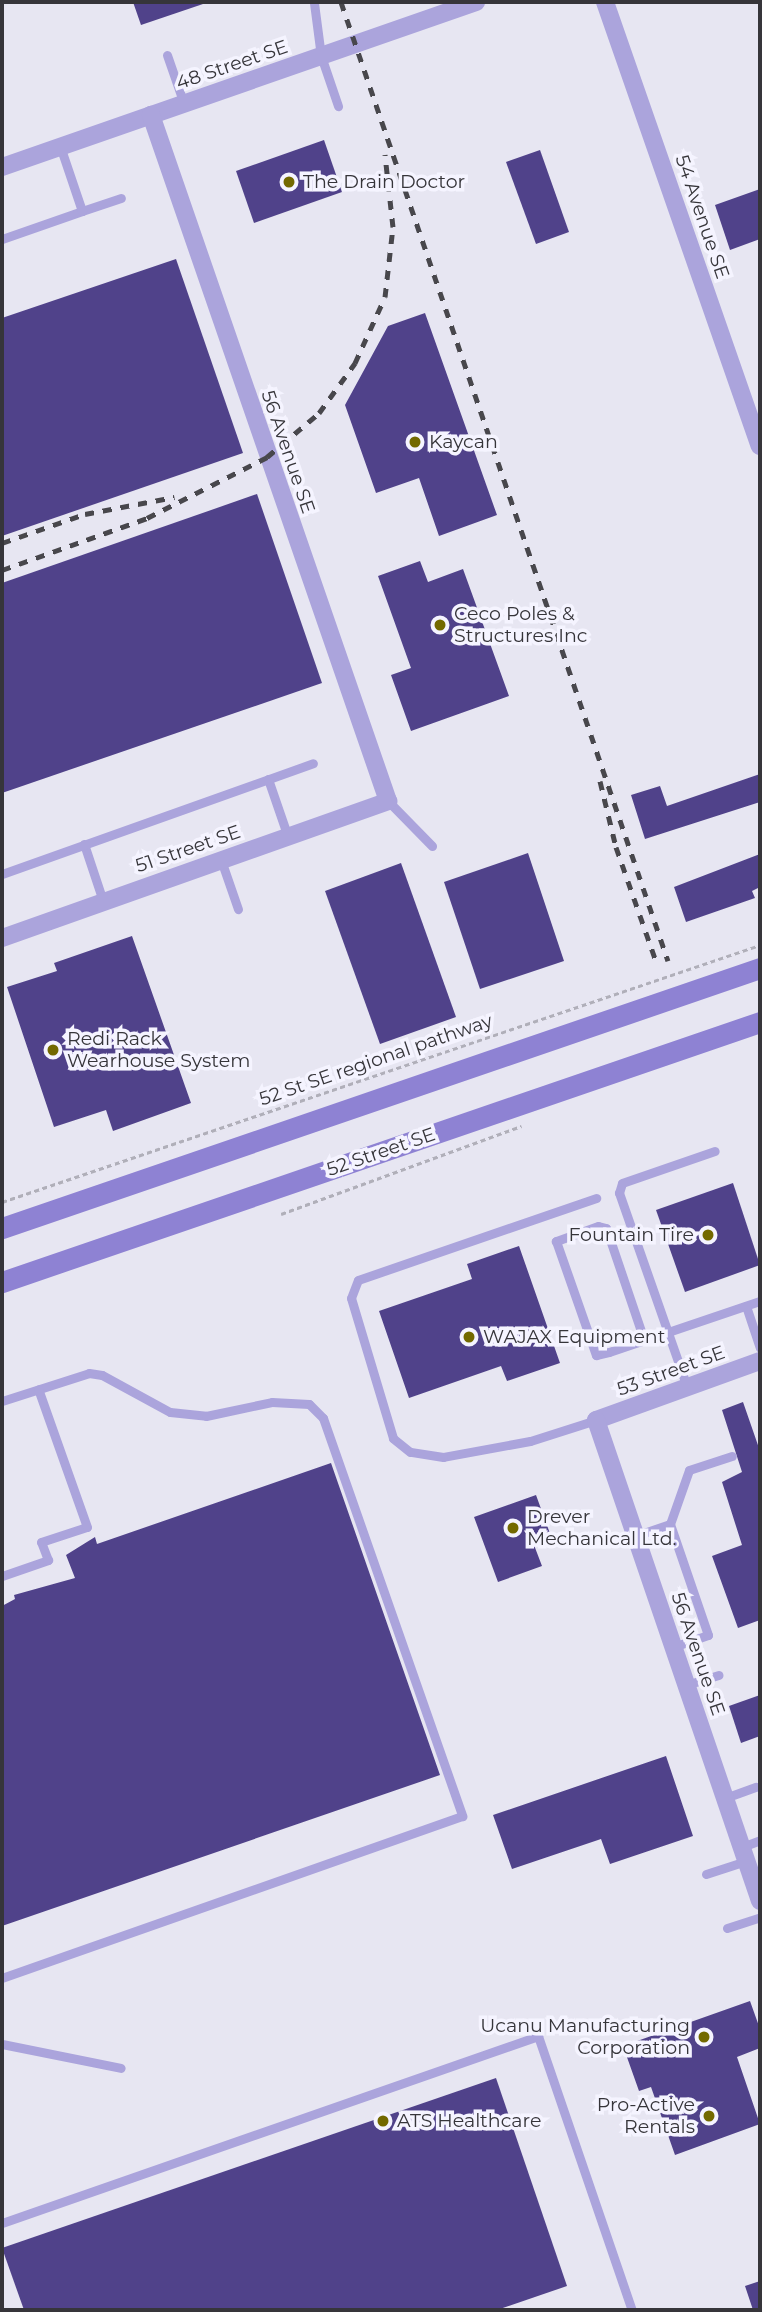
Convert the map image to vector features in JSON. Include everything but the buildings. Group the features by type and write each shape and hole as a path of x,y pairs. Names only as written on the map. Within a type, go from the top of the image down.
{"main road":[{"path":"2,1228 760,968"},
{"name":"52 Street SE","path":"2,1282 760,1022"}],"street":[{"name":"48 Street SE","path":"2,166 476,2"},
{"name":"54 Avenue SE","path":"605,2 760,446"},
{"name":"56 Avenue SE","path":"151,115 388,801"},
{"name":"51 Street SE","path":"2,938 388,801"},
{"name":"53 Street SE","path":"596,1420 760,1361"},
{"name":"56 Avenue SE","path":"596,1420 760,1901"}],"lane":[{"path":"314,2 321,56 338,106"},
{"path":"167,55 184,103"},
{"path":"60,146 82,211"},
{"path":"2,239 121,198"},
{"path":"2,874 313,763"},
{"path":"268,779 288,837"},
{"path":"388,801 432,846"},
{"path":"84,844 103,901"},
{"path":"221,860 238,909"},
{"path":"687,1387 620,1193 622,1183 715,1151"},
{"path":"596,1198 358,1280 351,1298 393,1438 410,1452 443,1457 530,1441 596,1420"},
{"path":"644,1340 606,1228 598,1226 556,1241 596,1355 644,1340 669,1332 760,1301"},
{"path":"746,1306 760,1348"},
{"path":"2,1401 89,1374 102,1375 170,1412 206,1416 272,1402 309,1404 323,1418 462,1816 2,1978"},
{"path":"2,1576 48,1560 41,1542 87,1527 38,1389"},
{"path":"673,1647 708,1635 670,1524 689,1470 732,1456"},
{"path":"635,1536 670,1524"},
{"path":"686,1685 719,1675"},
{"path":"725,1798 756,1787"},
{"path":"706,1874 744,1854 760,1840"},
{"path":"727,1928 760,1917"},
{"path":"2,2223 538,2036 632,2310"},
{"path":"2,2044 121,2068"}],"path":[{"name":"52 St SE regional pathway","path":"2,1202 760,945"},
{"path":"281,1214 533,1122"}],"railway":[{"path":"341,2 668,961"},
{"path":"2,570 147,518 267,457 319,413 355,363 385,297 393,227 385,154"},
{"path":"2,543 85,514 174,497"},
{"path":"600,781 616,847 657,964"}],"place":[{"name":"The Drain Doctor","path":"289,182"},
{"name":"Kaycan","path":"415,442"},
{"name":"Ceco Poles & Structures Inc","path":"440,625"},
{"name":"Redi Rack Wearhouse System","path":"53,1050"},
{"name":"Fountain Tire","path":"708,1235"},
{"name":"WAJAX Equipment","path":"469,1337"},
{"name":"Drever Mechanical Ltd.","path":"513,1528"},
{"name":"Ucanu Manufacturing Corporation","path":"704,2037"},
{"name":"Pro-Active Rentals","path":"709,2116"},
{"name":"ATS Healthcare","path":"383,2121"}]}
